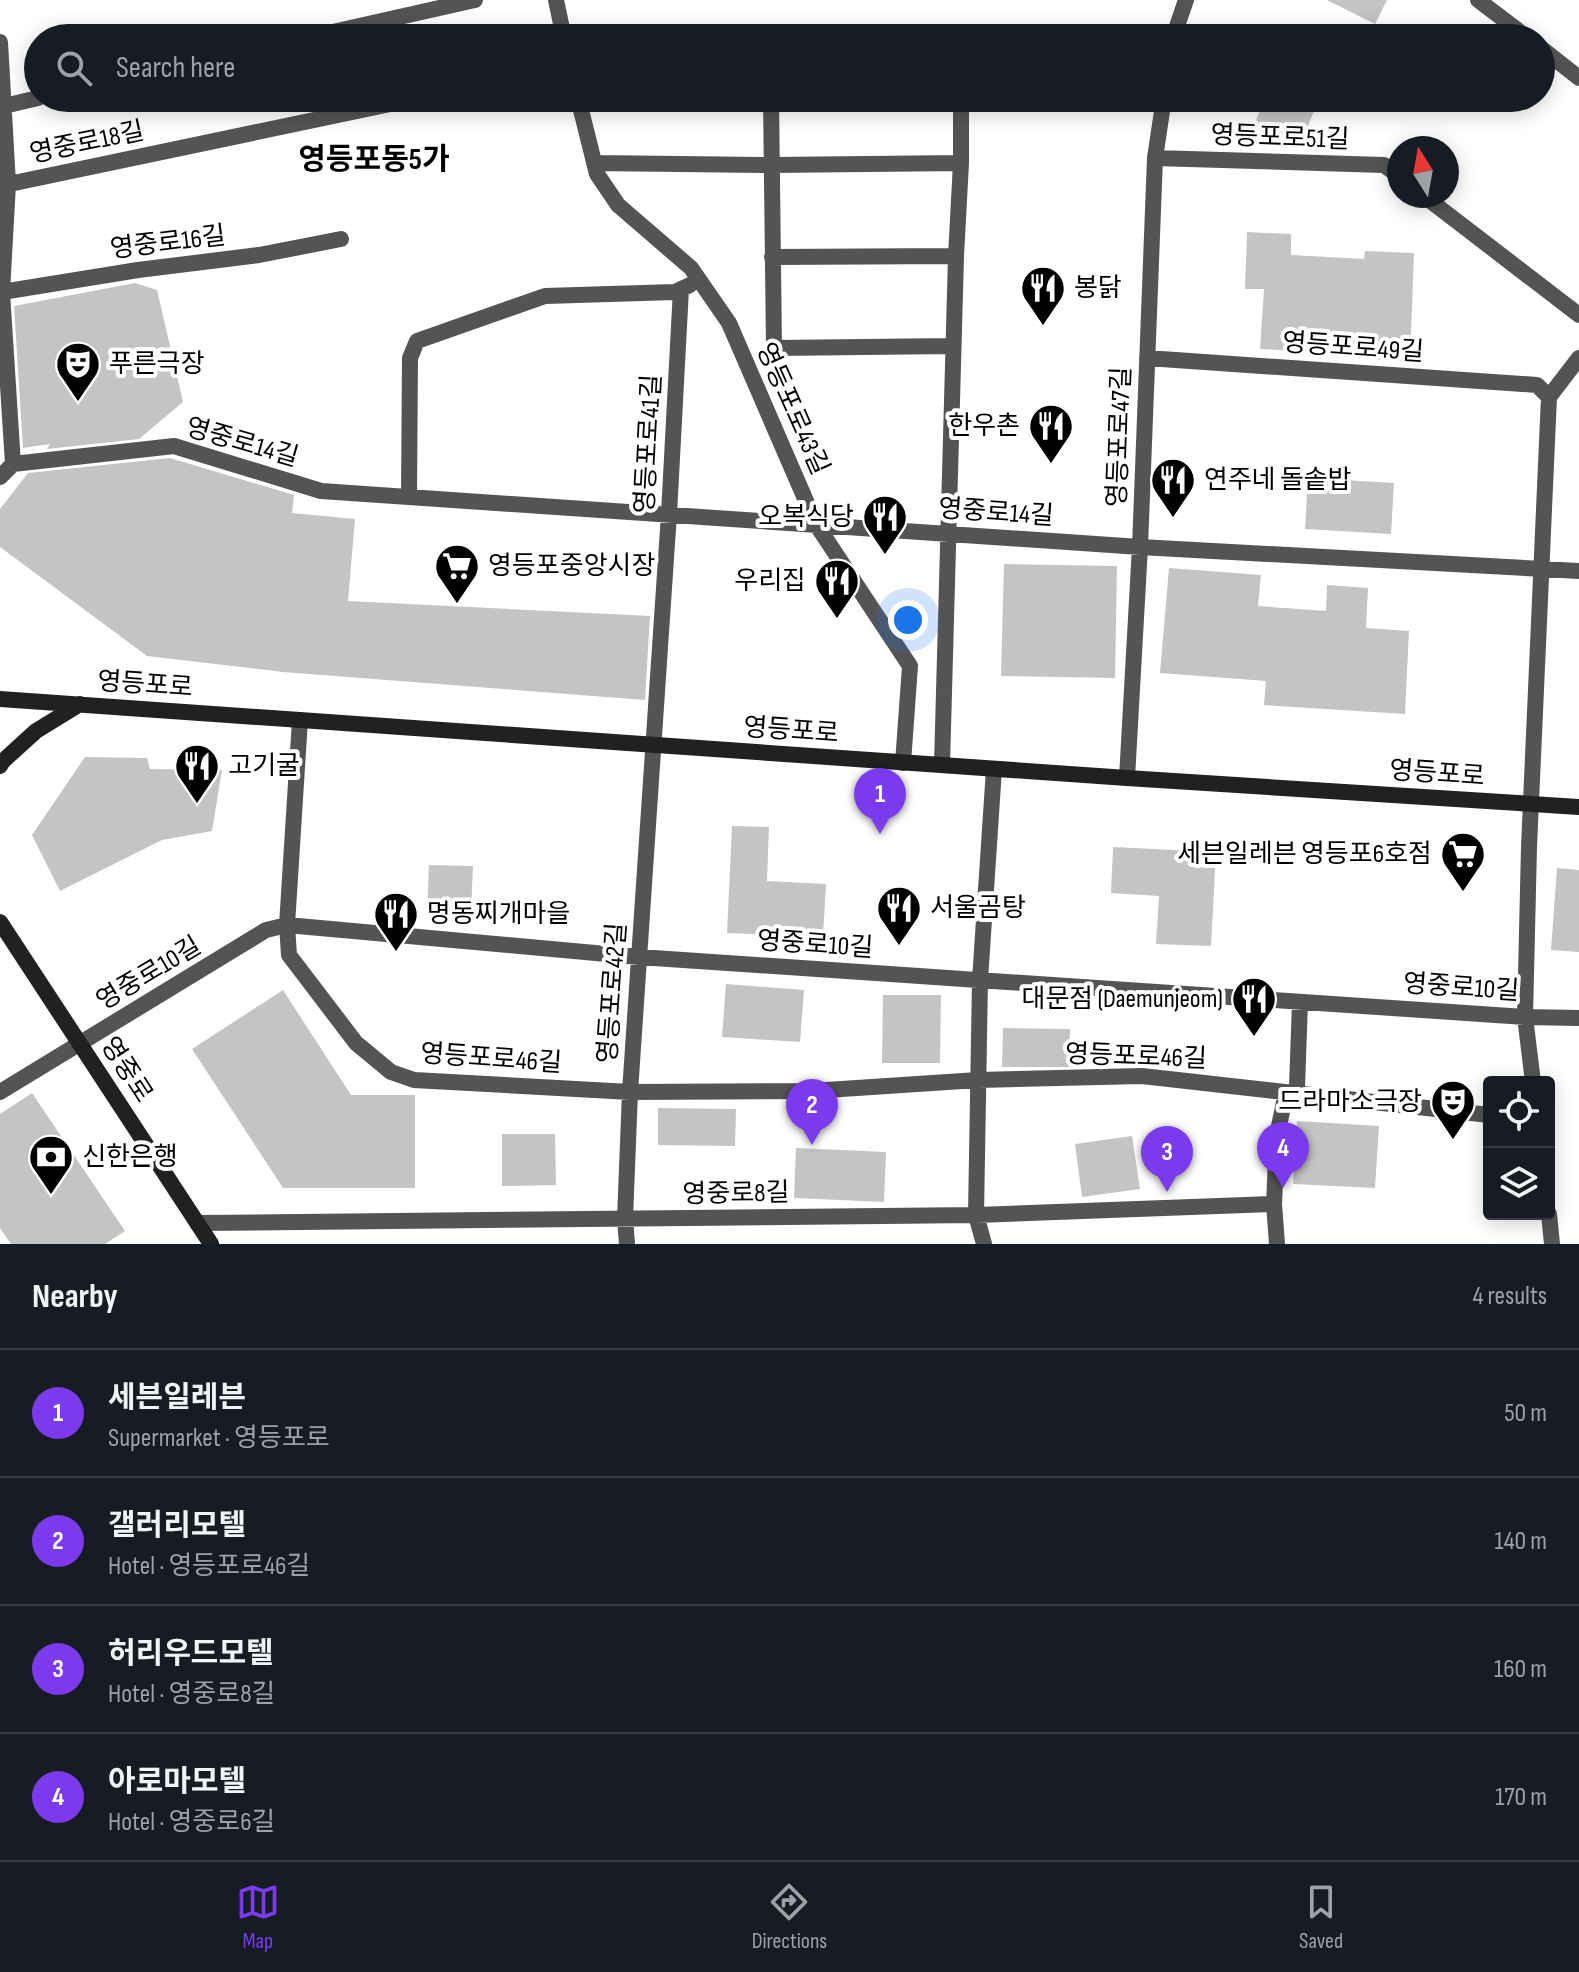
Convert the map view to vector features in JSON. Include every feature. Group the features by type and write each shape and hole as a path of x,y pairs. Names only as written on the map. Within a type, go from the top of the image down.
{"main road":[{"name":"영등포로","path":"0,699 1579,807"},
{"path":"0,766 36,731 80,704"},
{"name":"영중로","path":"0,922 211,1244"}],"street":[{"path":"368,24 475,0"},
{"path":"556,0 561,24"},
{"path":"1178,24 1186,0"},
{"path":"1478,0 1510,24"},
{"path":"0,42 4,106 2,292 13,464 0,477"},
{"path":"1555,59 1579,78"},
{"path":"4,106 24,101"},
{"name":"영중로18길","path":"4,185 352,112"},
{"name":"영등포로43길","path":"581,112 597,174 618,205 691,268 729,323 816,524 910,666 903,763"},
{"path":"771,112 774,348 953,346"},
{"path":"942,765 961,112"},
{"name":"영등포로47길","path":"1127,778 1140,547 1155,158 1162,112"},
{"name":"영등포로51길","path":"1155,158 1387,167"},
{"path":"594,163 961,163"},
{"path":"1440,208 1579,315"},
{"name":"영중로16길","path":"2,292 259,255 341,239"},
{"path":"772,257 956,256"},
{"path":"409,496 410,358 417,341 545,296 675,292 700,281"},
{"name":"영등포로41길","path":"653,745 681,289"},
{"name":"영등포로49길","path":"1147,358 1537,385 1549,397"},
{"path":"1532,1076 1525,1017 1549,397 1579,358"},
{"name":"영중로14길","path":"13,464 174,446 321,491 1140,547 1579,571"},
{"name":"영등포로46길","path":"300,720 287,925 289,955 356,1043 391,1072 414,1080 630,1092 811,1091 978,1080 1142,1076 1483,1114"},
{"name":"영등포로42길","path":"627,1244 625,1219 630,1092 653,745"},
{"path":"984,1244 976,1215 980,980 994,769"},
{"name":"영중로10길","path":"0,1092 266,930 287,925 639,957 1525,1017 1579,1018"},
{"path":"1277,1244 1274,1204 1277,1136 1284,1102 1297,1087 1300,1002"},
{"name":"영중로8길","path":"197,1223 976,1215 1274,1204"},
{"path":"1550,1220 1552,1244"}],"building":[{"path":"1327,0 1387,0 1375,24"},
{"path":"1259,112 1313,112 1300,146 1247,142"},
{"path":"1247,232 1291,234 1291,255 1364,259 1365,251 1414,253 1410,361 1360,359 1360,354 1260,349 1264,289 1245,289"},
{"path":"135,283 157,290 183,402 139,439 47,449 50,444 23,448 14,306"},
{"path":"170,458 294,495 292,513 355,519 348,601 650,616 645,700 283,672 147,656 0,547 0,509 28,473"},
{"path":"1308,478 1394,483 1391,534 1305,529"},
{"path":"1004,564 1117,566 1115,678 1001,676"},
{"path":"1169,568 1261,575 1258,606 1326,611 1327,585 1368,588 1366,628 1409,631 1405,714 1264,705 1266,681 1160,673"},
{"path":"85,757 147,758 150,769 222,770 212,831 162,840 60,891 32,835"},
{"path":"732,826 769,827 767,881 826,884 823,937 727,933"},
{"path":"1113,847 1216,852 1211,946 1156,944 1159,896 1111,893"},
{"path":"429,865 473,866 471,914 427,912"},
{"path":"1557,868 1579,870 1579,952 1551,950"},
{"path":"726,984 804,990 800,1042 722,1037"},
{"path":"283,990 351,1095 415,1095 415,1188 283,1188 192,1049"},
{"path":"883,995 941,995 940,1063 882,1063"},
{"path":"1003,1028 1070,1029 1069,1067 1002,1067"},
{"name":"신한은행","path":"32,1093 125,1231 105,1244 11,1244 0,1228 0,1114"},
{"path":"658,1108 736,1109 735,1146 658,1145"},
{"path":"1297,1121 1379,1126 1375,1188 1293,1184"},
{"path":"502,1134 555,1134 556,1185 502,1186"},
{"path":"1132,1136 1140,1189 1082,1197 1075,1144"},
{"path":"796,1148 886,1152 884,1202 794,1198"}],"place":[{"name":"봉닭","path":"1043,327"},
{"name":"푸른극장","path":"78,403"},
{"name":"한우촌","path":"1051,465"},
{"name":"연주네 돌솥밥","path":"1173,519"},
{"name":"오복식당","path":"885,556"},
{"name":"영등포중앙시장","path":"457,605"},
{"name":"우리집","path":"837,620"},
{"name":"고기굴","path":"197,805"},
{"name":"세븐일레븐","path":"880,834"},
{"name":"세븐일레븐 영등포6호점","path":"1463,893"},
{"name":"서울곰탕","path":"899,947"},
{"name":"명동찌개마을","path":"396,953"},
{"name":"대문점 (Daemunjeom)","path":"1254,1038"},
{"name":"드라마소극장","path":"1453,1141"},
{"name":"갤러리모텔","path":"812,1145"},
{"name":"아로마모텔","path":"1283,1188"},
{"name":"허리우드모텔","path":"1167,1192"},
{"name":"신한은행","path":"51,1196"}],"district":[{"name":"영등포동5가","path":"374,160"}]}
